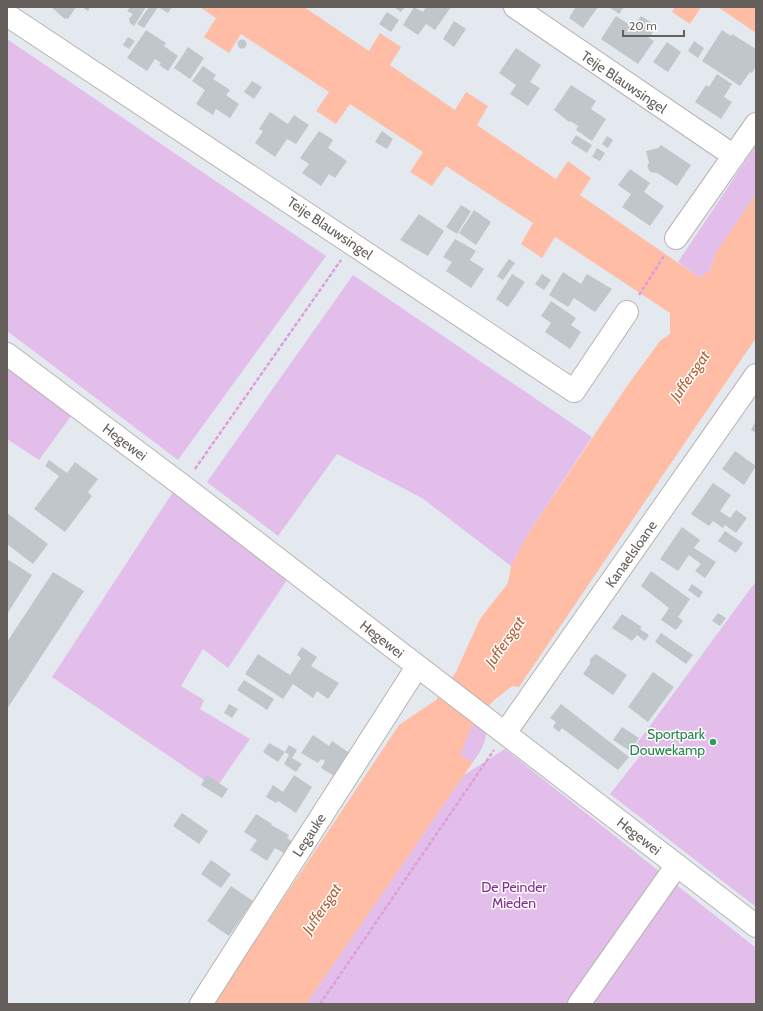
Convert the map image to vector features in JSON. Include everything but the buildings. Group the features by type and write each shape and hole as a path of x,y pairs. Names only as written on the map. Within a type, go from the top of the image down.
{"street":[{"name":"Teije Blauwsingel","path":"515,7 734,156"},
{"name":"Teije Blauwsingel","path":"7,15 353,243 574,391 628,312"},
{"path":"676,238 756,124"},
{"name":"Hegewei","path":"7,354 183,486 756,926"},
{"name":"Kanaelsloane","path":"500,729 756,375"},
{"name":"Legauke","path":"201,1004 417,667"},
{"path":"579,1004 677,865"}],"path":[{"path":"628,312 676,238"},
{"path":"183,486 353,243"},
{"path":"320,1004 500,729"}],"green space":[{"path":"7,39 326,256 178,460 7,331"},
{"path":"756,145 756,194 715,254 711,269 700,278 678,262"},
{"path":"353,275 592,437 528,534 511,566 422,498 337,454 278,536 207,482"},
{"path":"7,361 74,412 39,460 7,439"},
{"path":"175,489 289,577 228,668 203,649 181,686 204,700 200,709 250,739 216,788 52,677"},
{"path":"756,581 756,907 610,794 643,752 635,746"},
{"path":"475,723 486,726 486,736 479,754 473,762 460,755 470,728"},
{"name":"De Peinder Mieden","path":"505,749 756,948 756,1004 306,1004 464,775"}],"water":[{"name":"Juffersgat","path":"200,7 304,7 369,51 380,33 401,47 390,65 455,110 466,92 488,106 477,125 556,179 568,161 591,178 580,195 700,278 711,269 715,254 756,194 756,338 519,687 512,686 493,701 471,728 460,755 473,762 306,1004 213,1004 399,725 436,700 456,672 480,619 508,583 511,566 528,534 627,386 660,341 670,334 670,313 555,237 542,258 521,244 533,223 446,166 432,186 410,172 423,152 350,104 336,124 316,111 329,92 241,34 229,53 204,37 216,18"},
{"path":"675,7 701,7 690,24 672,12"},
{"path":"718,7 756,7 756,33"}],"place":[{"name":"Sportpark Douwekamp","path":"713,742"}]}
